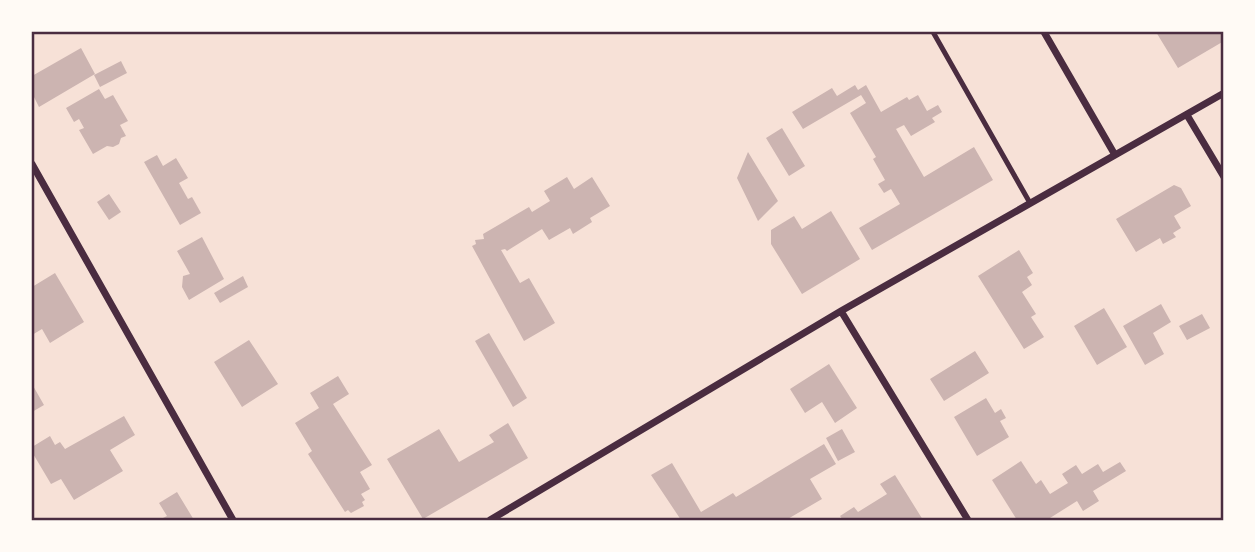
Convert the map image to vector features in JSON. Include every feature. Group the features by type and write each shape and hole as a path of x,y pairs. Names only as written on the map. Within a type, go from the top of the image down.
{"street":[{"path":"1044,32 1115,155"},
{"path":"490,520 841,311 1223,93"},
{"path":"1187,115 1223,177"},
{"path":"32,164 233,520"},
{"path":"841,311 968,520"}],"lane":[{"path":"933,32 1030,203"}],"building":[{"path":"1156,32 1224,32 1224,41 1178,68"},
{"path":"81,48 95,74 39,107 32,93 32,76"},
{"path":"121,61 127,73 100,87 94,75"},
{"path":"855,85 858,90 866,85 881,112 907,97 909,100 918,95 927,111 938,105 942,112 932,118 935,122 911,136 904,125 896,129 924,177 974,147 993,180 872,250 859,228 900,204 891,189 884,193 878,184 885,180 873,159 876,157 850,113 866,103 861,95 803,129 792,112 832,88 837,96"},
{"path":"99,89 105,99 113,95 128,121 120,125 126,136 121,138 119,144 107,146 93,154 79,130 84,128 79,119 74,122 66,108"},
{"path":"782,128 805,166 789,176 766,138"},
{"path":"748,152 778,201 758,221 737,178"},
{"path":"157,155 163,166 176,158 188,178 179,183 188,199 192,197 201,213 180,225 144,162"},
{"path":"567,177 574,189 592,177 610,206 590,218 592,222 573,234 570,228 549,240 542,229 507,251 501,250 520,283 529,278 555,323 524,341 472,246 476,244 475,240 484,239 483,234 529,207 532,212 550,201 544,191"},
{"path":"1174,185 1181,188 1191,206 1174,216 1181,228 1173,233 1176,237 1163,244 1160,238 1136,252 1116,219"},
{"path":"109,194 121,212 109,220 97,202"},
{"path":"831,211 860,259 802,294 771,244 771,230 794,216 802,229"},
{"path":"202,237 224,279 189,300 182,287 183,276 190,274 177,251"},
{"path":"1019,250 1033,273 1027,277 1032,285 1022,292 1036,314 1031,317 1044,337 1024,349 978,276"},
{"path":"55,273 84,322 50,343 42,329 32,335 32,287"},
{"path":"243,276 248,287 220,303 214,293"},
{"path":"1161,304 1171,322 1153,333 1164,354 1145,365 1123,326"},
{"path":"1104,308 1127,347 1097,365 1074,326"},
{"path":"1202,314 1210,328 1187,340 1179,326"},
{"path":"489,333 527,398 513,407 475,341"},
{"path":"249,340 278,384 242,407 214,362"},
{"path":"975,351 989,373 944,401 930,379"},
{"path":"829,364 857,408 835,423 822,402 805,413 790,389"},
{"path":"338,376 349,394 333,404 372,465 360,472 370,489 361,494 365,500 362,502 364,506 351,513 348,510 345,512 308,454 312,451 295,423 319,408 310,393"},
{"path":"32,384 44,405 32,412"},
{"path":"986,398 995,413 1001,409 1006,418 1000,421 1009,437 977,456 954,417"},
{"path":"124,416 135,435 110,450 123,471 74,500 61,479 51,484 32,452 32,447 50,436 55,445 60,442 65,449"},
{"path":"508,423 528,458 423,519 387,459 439,429 459,462 494,442 489,435"},
{"path":"842,429 855,452 838,461 826,438"},
{"path":"824,444 836,464 810,479 822,499 786,520 681,520 651,475 672,463 701,512 733,493 736,497"},
{"path":"1021,461 1036,484 1041,480 1050,494 1068,483 1062,474 1076,465 1082,474 1098,464 1103,472 1120,462 1126,471 1093,491 1099,501 1083,511 1077,501 1050,518 1052,520 1017,520 992,480"},
{"path":"895,475 923,520 843,520 840,516 854,507 858,512 887,494 880,484"},
{"path":"177,492 194,520 159,520 167,516 159,503"}]}
